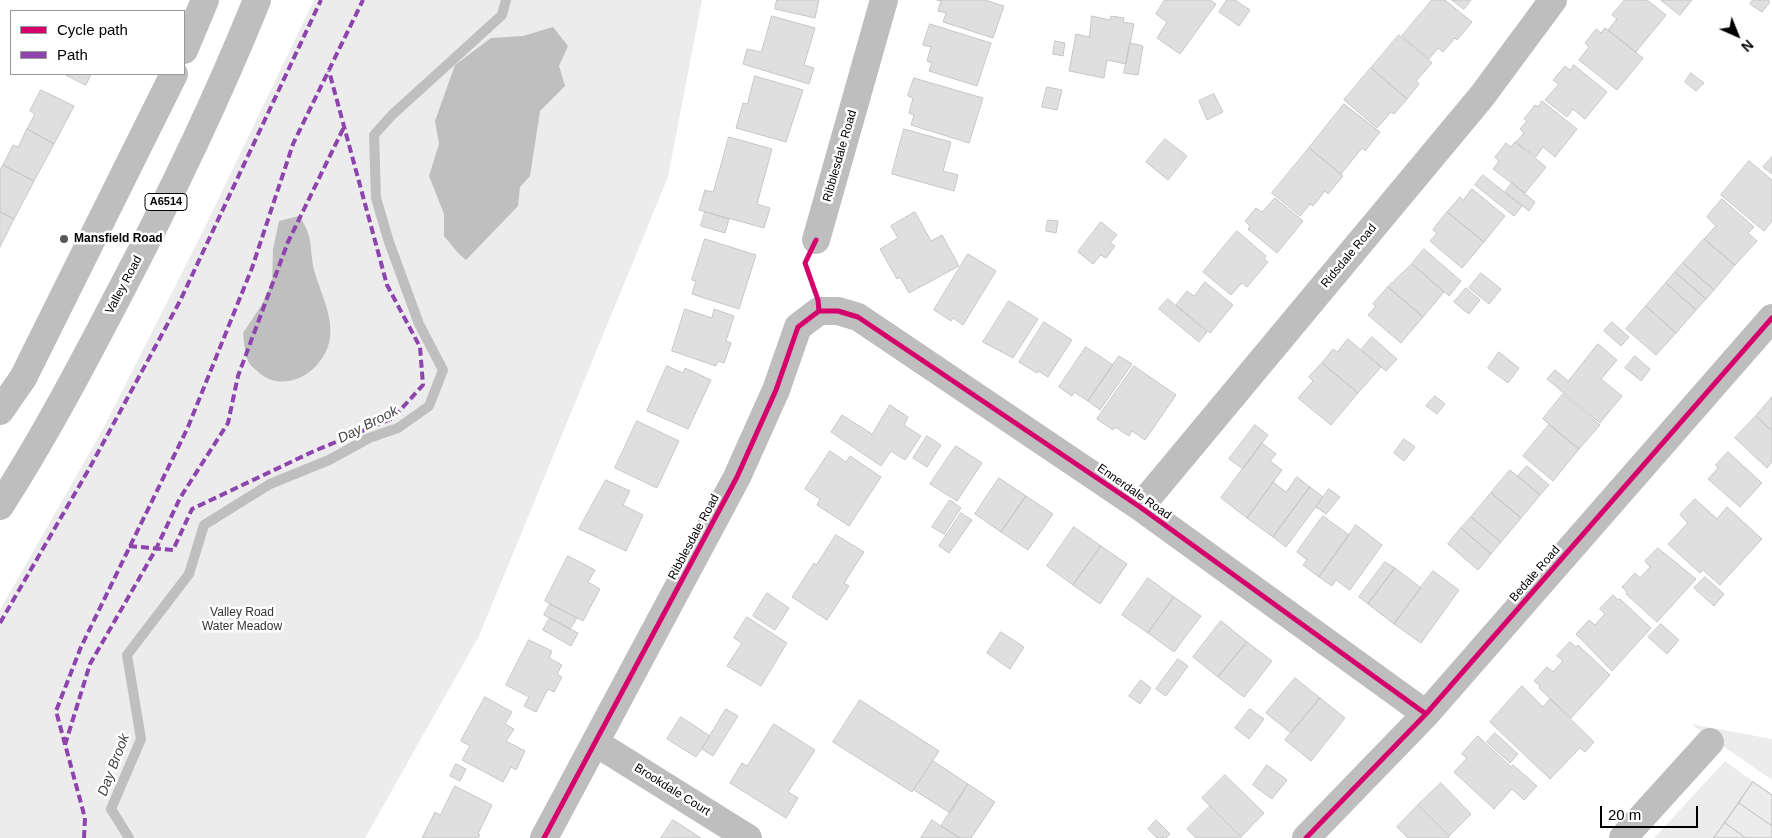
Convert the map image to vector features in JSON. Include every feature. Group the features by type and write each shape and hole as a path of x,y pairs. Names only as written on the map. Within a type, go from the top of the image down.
{"main road":[{"path":"185,48 205,0"},
{"name":"Valley Road","path":"0,506 65,398 152,230 206,117 257,0"},
{"name":"Ribblesdale Road","path":"816,240 884,0"},
{"name":"Ridsdale Road","path":"1140,507 1482,96 1553,0"},
{"path":"0,411 23,378 174,75"},
{"name":"Ribblesdale Road","path":"544,838 737,477 776,390 798,326 819,311"},
{"name":"Ennerdale Road","path":"819,311 838,311 858,317 1140,507 1426,714"},
{"name":"Bedale Road","path":"1306,838 1426,714 1772,318"},
{"path":"1623,838 1710,742"},
{"name":"Brookdale Court","path":"596,743 748,838"}],"green space":[{"name":"Valley Road Water Meadow","path":"314,0 702,0 668,177 479,636 365,838 0,838 0,610 103,429 204,229"},
{"path":"1691,724 1772,739 1772,780"},
{"path":"1725,761 1772,795 1772,838 1654,838"}],"shaded area":[{"path":"553,27 568,46 559,66 565,86 540,111 530,176 520,187 518,206 466,260 444,236 444,214 429,176 439,144 435,121 455,65 491,38 523,36"},
{"path":"299,216 309,236 314,270 330,321 330,337 327,349 321,360 312,370 302,377 291,381 279,381 268,378 250,364 243,333 261,306 272,283 273,249 279,221"}],"building":[{"path":"777,0 819,0 815,18 775,9"},
{"path":"937,0 985,0 1004,6 993,38 943,22 946,13 938,11 941,1"},
{"path":"1165,0 1210,0 1216,4 1180,54 1157,38 1167,22 1156,14"},
{"path":"1227,0 1235,0 1250,10 1239,26 1219,12"},
{"path":"1432,0 1445,0 1472,22 1457,40 1455,38 1443,52 1438,48 1429,59 1402,36"},
{"path":"1452,0 1471,0 1464,9"},
{"path":"1625,0 1647,0 1666,15 1636,52 1608,30 1617,19 1612,15"},
{"path":"1661,0 1692,0 1680,15"},
{"path":"1753,0 1768,0 1770,2 1762,12 1750,4"},
{"path":"772,16 815,28 804,65 814,68 809,84 743,64 747,49 761,52"},
{"path":"1092,16 1110,20 1111,16 1124,18 1123,22 1134,24 1126,64 1107,60 1104,78 1069,71 1076,34 1089,37"},
{"path":"930,24 991,43 977,86 929,71 932,63 927,61 931,47 923,45"},
{"path":"1605,28 1643,58 1617,90 1579,60 1589,47 1585,43 1596,29 1601,33"},
{"path":"1399,35 1432,63 1416,81 1419,84 1407,99 1371,68"},
{"path":"1055,41 1065,43 1063,56 1053,54"},
{"path":"1130,43 1143,46 1138,75 1124,73"},
{"path":"1574,65 1607,92 1585,119 1573,109 1567,117 1545,100 1559,84 1553,80 1565,66 1570,70"},
{"path":"1371,68 1407,99 1394,114 1391,112 1377,128 1344,100"},
{"path":"1691,73 1704,83 1696,91 1685,82"},
{"path":"66,75 91,75 86,85"},
{"path":"755,76 803,90 786,142 736,128 743,103 747,104"},
{"path":"914,78 983,98 969,143 911,125 914,115 909,113 913,98 908,96"},
{"path":"1047,87 1062,90 1057,110 1042,107"},
{"path":"41,90 74,106 54,144 27,129 35,114 30,111"},
{"path":"1214,94 1223,112 1207,120 1199,101"},
{"path":"1542,101 1577,129 1555,157 1543,147 1536,157 1516,142 1524,133 1520,129 1527,121 1524,119 1535,105 1538,107"},
{"path":"1344,104 1380,132 1365,151 1362,148 1341,174 1309,148"},
{"path":"27,129 54,144 34,181 3,165 13,145 18,147"},
{"path":"904,129 951,142 943,171 958,175 954,191 892,174"},
{"path":"729,137 772,149 757,204 770,208 764,228 699,210 705,190 713,192"},
{"path":"1165,139 1187,156 1168,180 1146,162"},
{"path":"1515,142 1546,167 1525,193 1493,169 1499,161 1495,157 1506,143 1511,147"},
{"path":"1309,148 1343,176 1328,194 1325,191 1313,206 1310,204 1300,216 1272,193"},
{"path":"1772,157 1772,174 1763,167"},
{"path":"1749,161 1772,180 1772,221 1764,231 1721,195"},
{"path":"3,165 34,181 14,219 0,212 0,170"},
{"path":"1483,175 1522,206 1514,216 1475,185"},
{"path":"1512,183 1535,202 1529,211 1505,192"},
{"path":"1472,189 1505,216 1484,242 1447,212 1460,197 1463,200"},
{"path":"1275,198 1303,221 1277,253 1248,229 1250,226 1245,221 1256,208 1262,212"},
{"path":"1722,199 1754,227 1748,233 1757,241 1735,265 1704,239 1716,226 1707,217"},
{"path":"0,212 14,219 0,247"},
{"path":"705,212 729,219 725,233 701,226"},
{"path":"915,212 931,241 942,235 959,266 909,293 900,277 897,279 880,249 898,238 891,226"},
{"path":"1447,212 1484,242 1462,268 1430,241 1437,233 1433,230"},
{"path":"1048,220 1058,221 1056,233 1046,231"},
{"path":"1101,222 1117,235 1110,243 1115,246 1106,258 1101,255 1093,264 1078,252"},
{"path":"1237,231 1266,256 1264,259 1268,262 1247,287 1242,283 1231,295 1203,272"},
{"path":"705,239 756,255 739,309 692,294 696,281 692,280"},
{"path":"1704,239 1735,265 1714,290 1683,263"},
{"path":"1424,249 1461,281 1449,296 1412,264"},
{"path":"968,254 996,271 963,325 953,318 951,321 934,310"},
{"path":"1683,263 1714,290 1706,299 1675,272"},
{"path":"1412,264 1444,292 1423,317 1388,287"},
{"path":"1675,272 1706,299 1696,310 1666,283"},
{"path":"1481,273 1501,289 1489,304 1469,288"},
{"path":"1205,282 1233,305 1210,333 1176,305 1187,291 1194,296"},
{"path":"1666,283 1696,310 1676,333 1646,306"},
{"path":"1388,287 1423,317 1401,343 1368,315 1376,306 1373,304"},
{"path":"1466,288 1480,300 1469,314 1454,302"},
{"path":"1168,299 1207,332 1199,342 1159,309"},
{"path":"1009,301 1038,319 1013,358 983,342"},
{"path":"1646,306 1676,333 1656,355 1626,329"},
{"path":"685,309 712,318 714,309 734,316 726,341 731,343 724,363 718,361 716,366 672,351"},
{"path":"1044,322 1072,340 1048,377 1038,371 1037,373 1019,362"},
{"path":"1612,322 1629,337 1621,346 1604,331"},
{"path":"1372,337 1397,359 1386,371 1361,350"},
{"path":"1348,339 1381,367 1358,393 1322,363 1333,349 1337,352"},
{"path":"1598,344 1617,360 1601,379 1622,396 1600,423 1547,379 1555,370 1568,381"},
{"path":"1086,347 1113,365 1088,401 1074,392 1072,396 1059,387"},
{"path":"1499,352 1519,368 1508,383 1488,368"},
{"path":"1119,356 1132,364 1100,410 1088,401"},
{"path":"1635,356 1650,369 1641,381 1625,368"},
{"path":"1322,363 1358,393 1331,425 1298,398 1313,381 1309,377"},
{"path":"667,366 683,373 685,368 711,380 688,429 647,411"},
{"path":"1134,366 1176,395 1145,440 1132,431 1129,436 1115,427 1113,430 1097,419"},
{"path":"1563,394 1600,425 1579,449 1543,419"},
{"path":"1435,396 1445,404 1437,414 1426,406"},
{"path":"1772,397 1772,431 1756,416"},
{"path":"890,405 908,417 904,425 921,436 905,460 891,451 881,466 831,432 842,415 872,434"},
{"path":"1756,416 1772,431 1772,462 1767,468 1735,438"},
{"path":"637,421 679,441 657,488 615,468"},
{"path":"1255,425 1268,435 1243,469 1229,459"},
{"path":"1549,425 1579,449 1553,481 1523,456"},
{"path":"927,436 941,445 927,467 913,458"},
{"path":"1404,439 1415,447 1404,461 1394,453"},
{"path":"1262,443 1276,454 1270,461 1282,470 1247,518 1221,498"},
{"path":"956,446 982,463 957,501 930,484"},
{"path":"830,451 846,462 850,456 881,477 849,526 817,505 820,499 805,489"},
{"path":"1728,452 1762,483 1740,507 1708,479 1718,468 1716,465"},
{"path":"1527,466 1549,485 1540,495 1518,476"},
{"path":"1510,470 1540,495 1521,518 1491,493"},
{"path":"1297,477 1310,487 1273,537 1247,518 1273,482 1286,492"},
{"path":"999,478 1026,496 1001,532 975,514"},
{"path":"606,480 630,491 623,505 643,515 626,551 579,529"},
{"path":"1310,487 1323,497 1286,547 1273,537"},
{"path":"1329,489 1340,497 1326,514 1316,507"},
{"path":"1491,493 1521,518 1501,542 1471,517"},
{"path":"1026,496 1053,514 1028,550 1001,532"},
{"path":"1695,499 1717,519 1727,507 1762,539 1720,585 1703,570 1700,573 1668,544 1688,523 1680,515"},
{"path":"950,500 961,508 944,534 932,527"},
{"path":"961,513 972,520 949,553 939,546"},
{"path":"1323,516 1349,535 1319,577 1303,565 1307,560 1297,552"},
{"path":"1471,517 1501,542 1491,554 1461,528"},
{"path":"1356,525 1382,545 1350,590 1336,580 1332,586 1319,577"},
{"path":"1074,527 1101,546 1073,585 1047,566"},
{"path":"1461,528 1491,554 1478,570 1448,544"},
{"path":"836,535 864,552 844,583 849,586 827,620 792,597 814,563 816,565"},
{"path":"1101,546 1127,564 1100,604 1073,585"},
{"path":"1658,548 1696,579 1657,622 1626,594 1627,592 1622,587 1635,573 1640,578 1650,567 1645,561"},
{"path":"568,556 595,570 588,582 600,589 583,621 545,601"},
{"path":"1385,562 1395,568 1368,604 1359,597"},
{"path":"1395,568 1421,588 1394,624 1368,604"},
{"path":"1433,571 1459,590 1421,643 1394,624"},
{"path":"1705,577 1724,594 1714,606 1694,588"},
{"path":"1148,578 1174,597 1148,633 1122,615"},
{"path":"767,593 789,608 775,630 753,616"},
{"path":"1613,595 1618,600 1620,599 1651,628 1612,671 1576,634 1589,620 1595,625 1605,614 1600,609"},
{"path":"1174,597 1201,616 1174,652 1148,633"},
{"path":"550,604 577,618 570,629 544,615"},
{"path":"747,617 787,643 761,686 727,666 742,643 734,638"},
{"path":"550,618 578,633 571,646 543,630"},
{"path":"1221,621 1247,642 1218,677 1193,657"},
{"path":"1661,624 1679,640 1667,654 1648,637"},
{"path":"1001,632 1024,647 1010,669 987,653"},
{"path":"529,640 552,651 549,658 562,665 557,674 562,677 554,692 548,689 536,712 524,706 529,697 506,685"},
{"path":"1247,642 1272,661 1244,697 1218,677"},
{"path":"1570,642 1576,647 1578,645 1610,675 1571,718 1534,681 1547,667 1553,672 1563,661 1557,656"},
{"path":"1178,659 1188,666 1166,696 1156,689"},
{"path":"1295,678 1320,698 1291,733 1266,713"},
{"path":"1141,680 1151,688 1140,704 1129,696"},
{"path":"1522,686 1543,707 1550,699 1594,742 1585,752 1580,748 1550,779 1490,722"},
{"path":"485,697 512,712 505,724 514,729 506,741 525,751 516,770 511,767 503,782 462,760 470,746 461,741"},
{"path":"1320,698 1345,718 1311,761 1285,740"},
{"path":"860,700 939,751 912,792 833,742"},
{"path":"726,709 738,716 713,756 702,749"},
{"path":"1250,709 1264,719 1249,739 1235,728"},
{"path":"681,717 710,736 696,757 667,739"},
{"path":"774,724 815,750 788,792 798,798 786,818 730,783 742,763 747,766"},
{"path":"1495,733 1518,754 1510,763 1487,742"},
{"path":"1478,736 1511,767 1513,765 1537,786 1524,800 1512,789 1494,809 1454,772 1467,758 1462,754"},
{"path":"933,761 968,784 950,813 914,790"},
{"path":"456,764 466,769 460,781 450,776"},
{"path":"1267,765 1287,780 1272,799 1253,785"},
{"path":"1225,775 1264,813 1241,837 1202,798"},
{"path":"1753,782 1772,795 1772,826 1739,803"},
{"path":"1753,782 1772,795 1772,838 1714,838"},
{"path":"1441,783 1471,814 1449,836 1418,805"},
{"path":"968,784 995,802 971,838 960,838 941,826"},
{"path":"455,786 492,805 478,834 480,835 478,838 422,838 435,812 440,815"},
{"path":"1739,803 1772,826 1772,838 1746,838 1725,823"},
{"path":"1418,805 1449,836 1448,838 1408,838 1397,827"},
{"path":"1210,806 1240,838 1196,838 1187,829"},
{"path":"673,820 701,838 661,838"},
{"path":"932,820 941,826 960,838 921,838"},
{"path":"1156,820 1170,834 1166,838 1157,838 1148,829"},
{"path":"1725,823 1746,838 1714,838"}],"waterway":[{"name":"Day Brook","path":"129,838 111,809 141,739 127,655 189,574 204,525 270,484 329,460 369,438 398,428 429,406 443,370 419,324 389,242 376,198 374,135 392,115 502,15 506,0"}],"marked path":[{"path":"0,623 89,469 180,301 321,0"},
{"path":"84,838 85,818 56,711 81,647 188,427 252,268 293,144 363,0"},
{"path":"129,546 173,550 192,509 312,452 393,418 423,385 420,347 387,285 329,71"},
{"path":"65,745 90,664 156,549 180,498 228,423 238,376 288,242 344,127"}],"cycle path":[{"path":"816,240 805,263 818,300 819,311"},
{"path":"819,311 838,311 858,317 1140,507 1426,714"},
{"path":"544,838 737,477 776,390 798,327 819,311"},
{"path":"1306,838 1426,714 1772,318"}],"place":[{"name":"Mansfield Road","path":"64,239"}]}
